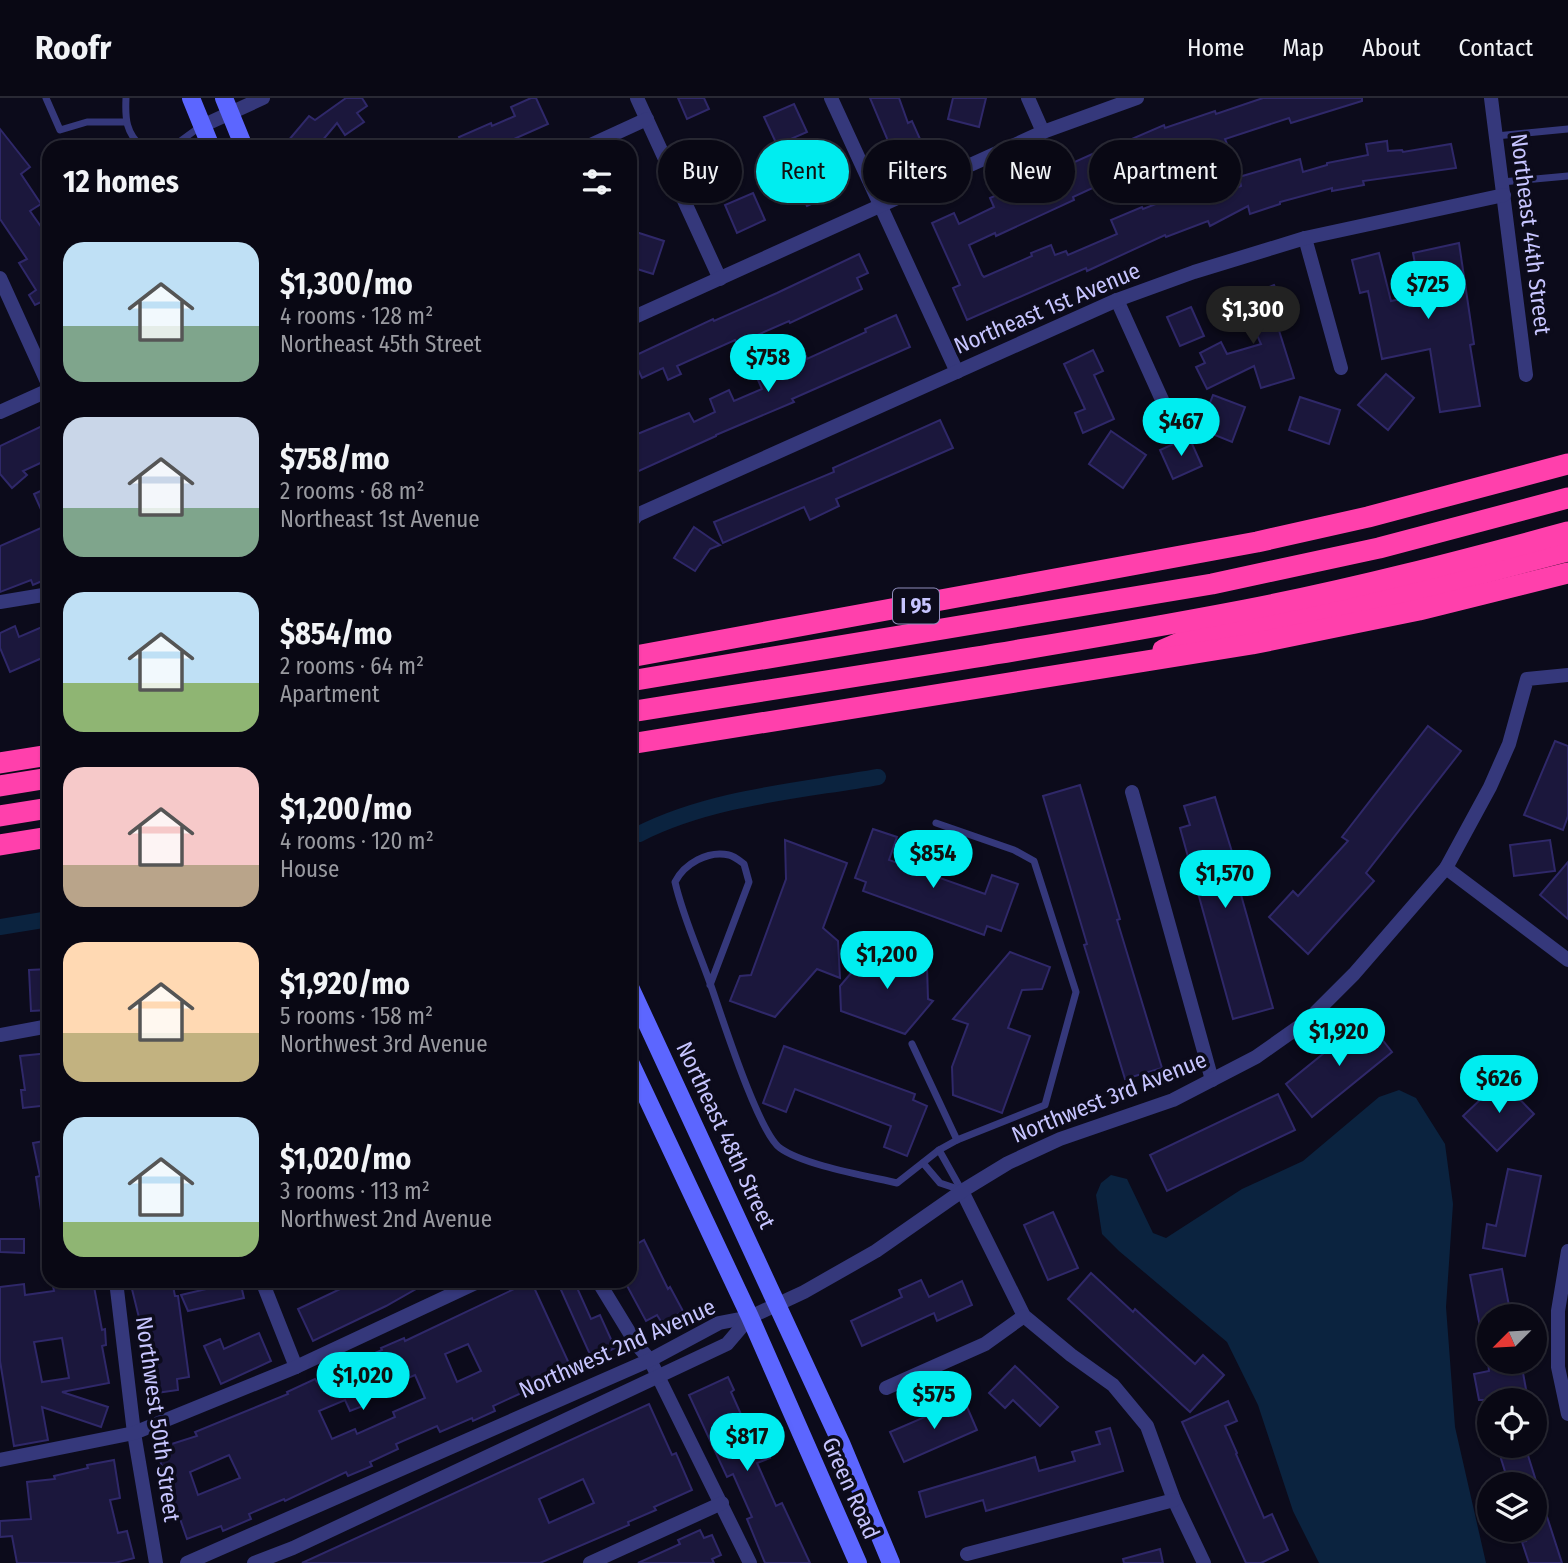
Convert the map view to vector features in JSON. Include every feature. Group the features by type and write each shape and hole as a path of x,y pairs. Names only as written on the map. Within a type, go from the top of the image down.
{"highway":[{"name":"I 95","path":"637,656 1257,542 1390,511 1568,464"},
{"path":"637,680 1199,587 1379,548 1568,498"},
{"path":"637,711 1246,610 1413,573 1568,531"},
{"path":"1132,664 1198,635 1415,591 1568,551"},
{"path":"637,743 1132,664 1352,624 1568,573"},
{"path":"0,763 42,756"},
{"path":"0,786 42,779"},
{"path":"0,816 42,809"},
{"path":"0,845 42,838"}],"main road":[{"path":"191,98 208,140"},
{"path":"227,105 241,140"},
{"name":"Northeast 48th Street","path":"637,1002 777,1304"},
{"path":"637,1077 750,1317"},
{"name":"Green Road","path":"777,1304 841,1443 891,1563"},
{"name":"Green Road","path":"750,1317 858,1563"}],"street":[{"path":"202,126 227,105 263,98"},
{"path":"637,98 720,279"},
{"path":"831,98 957,372"},
{"path":"1028,98 1043,132"},
{"path":"637,316 1043,132 1137,98"},
{"name":"Northeast 44th Street","path":"1491,98 1526,375"},
{"path":"601,140 647,119"},
{"name":"Northeast 1st Avenue","path":"637,516 1117,300 1194,272 1305,238 1503,188"},
{"path":"1305,238 1340,368"},
{"path":"0,278 42,372"},
{"path":"1117,300 1163,402"},
{"path":"0,412 42,391"},
{"path":"0,602 42,595"},
{"name":"Northwest 3rd Avenue","path":"750,1317 804,1292 876,1251 1007,1163 1060,1139 1173,1100 1256,1057 1307,1021 1354,974 1446,868 1490,787 1509,744 1527,680 1568,674"},
{"path":"1132,792 1212,1080"},
{"path":"1446,868 1568,960"},
{"path":"0,1035 42,1028"},
{"path":"962,1191 1024,1316 1113,1385 1147,1426 1174,1500 1203,1563"},
{"path":"1568,1251 1558,1322 1558,1367 1568,1414"},
{"name":"Northwest 50th Street","path":"117,1288 134,1433 156,1563"},
{"path":"265,1288 296,1367"},
{"path":"447,1288 451,1295"},
{"path":"0,1460 134,1433 296,1367 466,1288"},
{"path":"602,1288 637,1345 650,1360 750,1563"},
{"path":"887,1388 985,1344 1024,1316"},
{"name":"Northwest 2nd Avenue","path":"187,1563 650,1360 719,1323 750,1317"},
{"name":"Northwest 2nd Avenue","path":"254,1563 659,1378 727,1344 750,1317"},
{"path":"967,1554 1174,1500"},
{"path":"590,1563 722,1503"}],"lane":[{"path":"46,98 60,130 87,122 126,122"},
{"path":"126,98 126,122 130,137 134,140"},
{"path":"182,140 202,126"},
{"path":"1496,136 1568,129"},
{"path":"1503,188 1568,176"},
{"path":"710,985 749,882 744,864 729,855 704,856 681,871 675,882 710,985 763,1125 778,1147 798,1158 897,1183 939,1150 957,1140 1045,1105 1076,992 1034,861 1014,850 936,823"},
{"path":"912,1044 957,1140"},
{"path":"939,1150 962,1191"},
{"path":"923,1163 940,1183 962,1191"}],"water":[{"path":"1399,1090 1416,1098 1445,1144 1453,1204 1446,1307 1455,1427 1477,1524 1477,1542 1481,1542 1486,1563 1319,1563 1293,1511 1258,1405 1227,1342 1102,1234 1096,1195 1101,1183 1111,1175 1127,1179 1153,1233 1166,1238 1242,1189 1303,1161 1379,1097"}],"building":[{"path":"346,98 362,98 367,106 357,113 364,122 345,135 337,123 323,140 289,140 309,116 315,120"},
{"path":"536,98 548,124 512,140 460,140 459,137 515,116 511,107"},
{"path":"678,98 704,98 709,109 687,119"},
{"path":"870,98 899,98 908,123 912,121 920,140 888,140"},
{"path":"953,98 986,98 979,127 948,119"},
{"path":"1263,98 1362,98 1362,101 1291,123 1289,118 1225,140 1129,140 1164,125 1165,128 1215,111 1216,114"},
{"path":"794,104 807,132 789,140 775,140 764,117"},
{"path":"0,129 30,167 21,174 41,204 30,211 42,228 42,302 35,305 29,295 36,290 19,263 27,259 0,219"},
{"path":"1387,141 1388,151 1403,152 1451,144 1456,168 1363,181 1364,185 1332,191 1332,188 1280,202 1250,214 1248,206 1210,226 1208,221 1166,237 1165,235 1087,271 1086,268 967,320 953,288 960,285 932,223 954,213 959,224 994,207 992,203 1068,203 996,236 995,233 969,245 984,277 1051,245 1055,255 1066,251 1068,255 1117,234 1111,220 1142,207 1143,209 1158,203 1241,203 1241,176 1300,159 1303,172 1327,163 1368,155 1366,144"},
{"path":"1089,155 1089,190 1075,196 1075,162"},
{"path":"753,193 765,220 737,233 725,205 742,203 742,198"},
{"path":"637,232 664,241 653,274 637,269"},
{"path":"1459,243 1474,344 1470,345 1480,406 1440,412 1430,349 1382,359 1368,291 1360,293 1352,260 1379,253 1391,301 1421,295 1413,253"},
{"path":"859,254 868,273 857,278 862,289 790,323 789,321 737,344 735,340 677,366 681,374 668,380 663,368 642,378 637,368 637,355"},
{"path":"1274,285 1288,316 1276,321 1294,378 1261,388 1254,366 1207,389 1196,367 1205,363 1200,353 1221,342 1227,354 1261,344 1241,299"},
{"path":"1191,307 1204,336 1180,346 1167,317"},
{"path":"896,315 910,347 637,472 637,434 689,413 694,422 715,412 710,399 729,390 734,401 762,389 758,380 806,356 807,359 866,332 865,329"},
{"path":"1093,350 1103,371 1094,375 1114,419 1083,433 1075,413 1085,409 1064,364"},
{"path":"1386,374 1414,398 1388,430 1358,405"},
{"path":"1213,395 1245,407 1232,442 1200,429"},
{"path":"1300,397 1340,410 1329,444 1289,430"},
{"path":"940,420 953,448 836,499 839,506 810,520 804,507 723,543 714,522 834,472 833,468"},
{"path":"42,426 42,462 23,471 27,475 12,488 0,474 0,446"},
{"path":"1111,431 1146,455 1123,488 1089,464"},
{"path":"1189,437 1202,466 1173,479 1160,450"},
{"path":"42,490 42,512 34,494"},
{"path":"694,527 720,545 710,549 695,571 674,558"},
{"path":"42,528 42,581 33,585 31,580 0,592 0,546"},
{"path":"15,626 19,637 42,627 42,658 10,672 0,648 0,633"},
{"path":"1428,726 1461,751 1366,873 1374,881 1308,954 1269,917 1293,891 1298,896 1348,841 1342,837"},
{"path":"1555,741 1568,746 1568,816 1563,830 1524,815"},
{"path":"1080,785 1162,1068 1125,1079 1043,796"},
{"path":"1215,797 1273,1008 1233,1019 1180,828 1190,825 1184,806"},
{"path":"873,829 897,837 889,860 985,894 992,875 1018,884 1001,931 987,926 984,935 863,891 866,882 855,878"},
{"path":"785,840 847,863 823,928 838,941 840,978 817,969 775,1017 730,1001 740,976 751,975 786,879"},
{"path":"1550,840 1555,871 1514,876 1510,845"},
{"path":"1568,862 1568,919 1540,895"},
{"path":"874,946 927,966 928,999 933,1001 905,1034 841,1011 840,986"},
{"path":"1010,952 1050,967 1042,989 1022,990 1008,1028 1030,1036 1002,1113 953,1095 952,1067 968,1024 953,1019"},
{"path":"42,969 42,1010 31,1011 29,970"},
{"path":"1366,1019 1392,1052 1312,1117 1286,1084"},
{"path":"784,1046 915,1094 913,1100 927,1106 907,1156 884,1147 891,1126 795,1089 786,1112 763,1103"},
{"path":"42,1054 42,1106 23,1108 21,1090 25,1090 20,1056"},
{"path":"1501,1080 1534,1114 1497,1151 1463,1116"},
{"path":"1278,1094 1295,1130 1167,1191 1150,1155"},
{"path":"42,1141 42,1217 36,1177 40,1176 33,1143"},
{"path":"1508,1169 1541,1176 1525,1256 1483,1248 1487,1224 1496,1226"},
{"path":"1053,1212 1078,1268 1048,1280 1024,1225"},
{"path":"0,1239 24,1239 24,1253 0,1252"},
{"path":"644,1240 668,1289 670,1287 683,1311 662,1323 657,1315 646,1321 628,1288 637,1288 637,1244"},
{"path":"1502,1269 1509,1304 1477,1304 1477,1311 1470,1275"},
{"path":"1091,1273 1195,1364 1203,1355 1224,1375 1190,1412 1068,1299"},
{"path":"921,1280 929,1297 962,1281 972,1305 937,1321 934,1313 862,1346 851,1321 902,1297 899,1290"},
{"path":"24,1284 25,1295 54,1291 53,1288 94,1288 102,1330 105,1329 106,1345 102,1346 109,1383 62,1392 108,1407 101,1427 42,1407 48,1440 14,1446 0,1361 0,1287","holes":["62,1338 69,1378 42,1382 34,1342"]},
{"path":"132,1288 173,1288 175,1296 178,1296 189,1377 177,1379 178,1390 149,1394 143,1334"},
{"path":"210,1288 242,1288 244,1298 188,1311 181,1295"},
{"path":"342,1288 418,1288 313,1341 298,1309"},
{"path":"516,1288 534,1288 572,1370 493,1406 495,1411 473,1421 472,1418 440,1432 437,1426 396,1444 398,1449 370,1462 372,1466 348,1476 346,1472 285,1501 284,1499 249,1514 251,1519 223,1531 221,1526 187,1539 156,1449 197,1436 195,1432 288,1394 287,1392 315,1379 317,1382 353,1366 352,1363 404,1338 405,1341","holes":["468,1344 481,1371 457,1382 445,1354","415,1375 425,1398 393,1412 395,1417 357,1434 355,1429 332,1439 319,1411 345,1400 350,1411 363,1406 360,1398","229,1455 240,1478 198,1495 190,1472"]},
{"path":"560,1288 577,1288 591,1319 600,1315 615,1348 592,1359"},
{"path":"259,1333 271,1361 221,1384 204,1346 220,1339 224,1349"},
{"path":"1015,1366 1058,1407 1040,1426 1013,1400 1005,1408 989,1393"},
{"path":"1474,1374 1523,1374 1526,1388 1477,1390"},
{"path":"728,1377 734,1390 731,1392 756,1448 764,1444 770,1458 757,1463 776,1506 782,1503 810,1563 765,1563 747,1519 752,1517 733,1474 727,1477 689,1395"},
{"path":"964,1400 977,1430 904,1462 890,1432"},
{"path":"1228,1401 1237,1421 1225,1426 1236,1454 1264,1518 1272,1514 1288,1550 1261,1563 1246,1563 1182,1422"},
{"path":"649,1404 672,1455 676,1453 692,1490 654,1507 656,1510 628,1522 629,1525 540,1563 302,1563","holes":["583,1479 594,1503 549,1523 539,1499"]},
{"path":"1110,1428 1123,1471 986,1511 983,1500 926,1517 919,1492 1035,1457 1039,1471 1075,1461 1072,1452 1100,1444 1096,1432"},
{"path":"1501,1458 1529,1458 1533,1472 1505,1472"},
{"path":"114,1460 120,1498 110,1500 118,1533 127,1531 134,1558 115,1563 17,1563 12,1536 0,1537 0,1521 31,1519 27,1482 55,1479 54,1476 88,1468 87,1465"},
{"path":"1547,1517 1562,1563 1529,1563 1522,1542 1547,1542"},
{"path":"700,1530 704,1538 712,1535 721,1555 712,1559 714,1563 638,1563 680,1544 678,1540"},
{"path":"1160,1549 1163,1563 1124,1563 1123,1559"}],"waterway":[{"path":"639,834 696,811 726,803 878,777"},
{"path":"0,927 42,920"}]}
